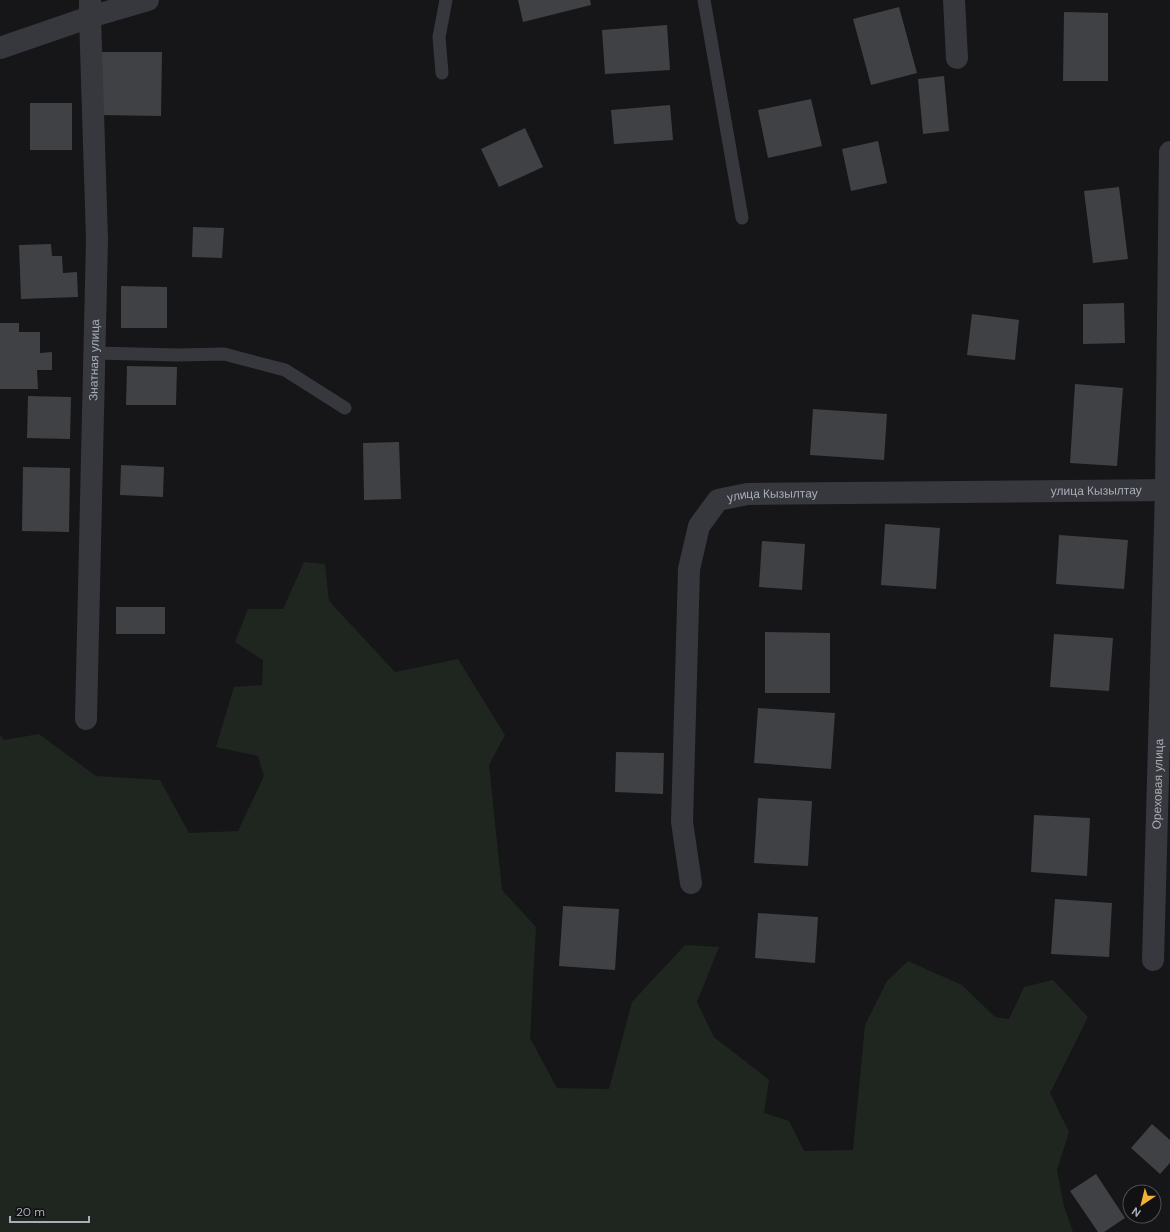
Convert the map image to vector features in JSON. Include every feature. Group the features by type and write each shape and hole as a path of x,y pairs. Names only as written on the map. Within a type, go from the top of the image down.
{"street":[{"path":"0,48 90,8 148,0"},
{"path":"954,0 957,58"},
{"name":"Знатная улица","path":"86,719 97,238 90,8"},
{"name":"Ореховая улица","path":"1153,960 1168,490 1170,152"},
{"name":"улица Кызылтау","path":"691,883 682,822 689,569 699,526 718,500 748,494 1168,490"}],"lane":[{"path":"442,73 439,37 446,0"},
{"path":"704,0 742,218"},
{"path":"94,353 178,356 224,354 284,370 345,408"}],"shaded area":[{"path":"304,562 325,564 329,601 395,672 458,659 505,735 489,765 502,890 536,927 530,1038 557,1088 609,1089 632,1002 685,945 719,947 697,1002 714,1037 769,1080 764,1113 789,1121 804,1151 853,1150 865,1025 887,981 908,961 962,985 995,1017 1009,1019 1024,987 1053,980 1088,1017 1050,1093 1069,1132 1057,1170 1064,1206 1073,1232 0,1232 0,735 4,740 39,734 96,776 160,780 189,833 238,831 264,776 258,756 216,747 234,687 262,685 263,660 235,642 248,609 283,609"}],"building":[{"path":"518,0 590,0 591,5 523,22"},
{"path":"899,7 917,73 871,85 853,19"},
{"path":"1064,12 1108,13 1108,81 1063,81"},
{"path":"667,25 670,70 605,74 602,30"},
{"path":"101,52 162,52 161,116 100,115"},
{"path":"944,76 949,131 923,134 918,79"},
{"path":"811,99 822,146 768,158 758,110"},
{"path":"30,103 72,103 72,150 30,150"},
{"path":"670,105 673,140 614,144 611,110"},
{"path":"525,128 543,167 499,187 481,149"},
{"path":"878,141 887,183 851,191 842,149"},
{"path":"1119,187 1128,259 1093,263 1084,191"},
{"path":"193,227 224,228 222,258 192,257"},
{"path":"51,244 52,256 62,256 63,273 77,272 78,297 21,299 19,245"},
{"path":"121,286 167,287 167,328 121,328"},
{"path":"1124,303 1125,343 1083,344 1083,304"},
{"path":"972,314 1019,320 1015,360 967,355"},
{"path":"0,323 19,323 19,332 40,332 40,353 52,352 52,370 37,370 38,389 0,389"},
{"path":"127,366 177,367 176,405 126,405"},
{"path":"1075,384 1123,388 1117,466 1070,463"},
{"path":"28,396 71,397 70,439 27,438"},
{"path":"813,409 887,414 884,460 810,455"},
{"path":"399,442 401,499 364,500 363,443"},
{"path":"121,465 164,467 163,497 120,495"},
{"path":"23,467 70,468 69,532 22,531"},
{"path":"885,524 940,528 936,589 881,585"},
{"path":"1059,535 1128,540 1124,589 1056,584"},
{"path":"762,541 805,544 802,590 759,587"},
{"path":"116,607 165,607 165,634 116,634"},
{"path":"765,632 830,633 830,693 765,693"},
{"path":"1054,634 1113,638 1109,691 1050,687"},
{"path":"758,708 835,713 831,769 754,763"},
{"path":"616,752 664,753 663,794 615,792"},
{"path":"758,798 812,801 808,866 754,863"},
{"path":"1034,815 1090,818 1087,876 1031,872"},
{"path":"1055,899 1112,903 1109,957 1051,954"},
{"path":"563,906 619,909 615,970 559,966"},
{"path":"758,913 818,917 815,963 755,958"},
{"path":"1152,1124 1170,1140 1170,1163 1160,1174 1131,1148"},
{"path":"1096,1174 1122,1213 1122,1220 1104,1232 1098,1232 1070,1191"}]}
